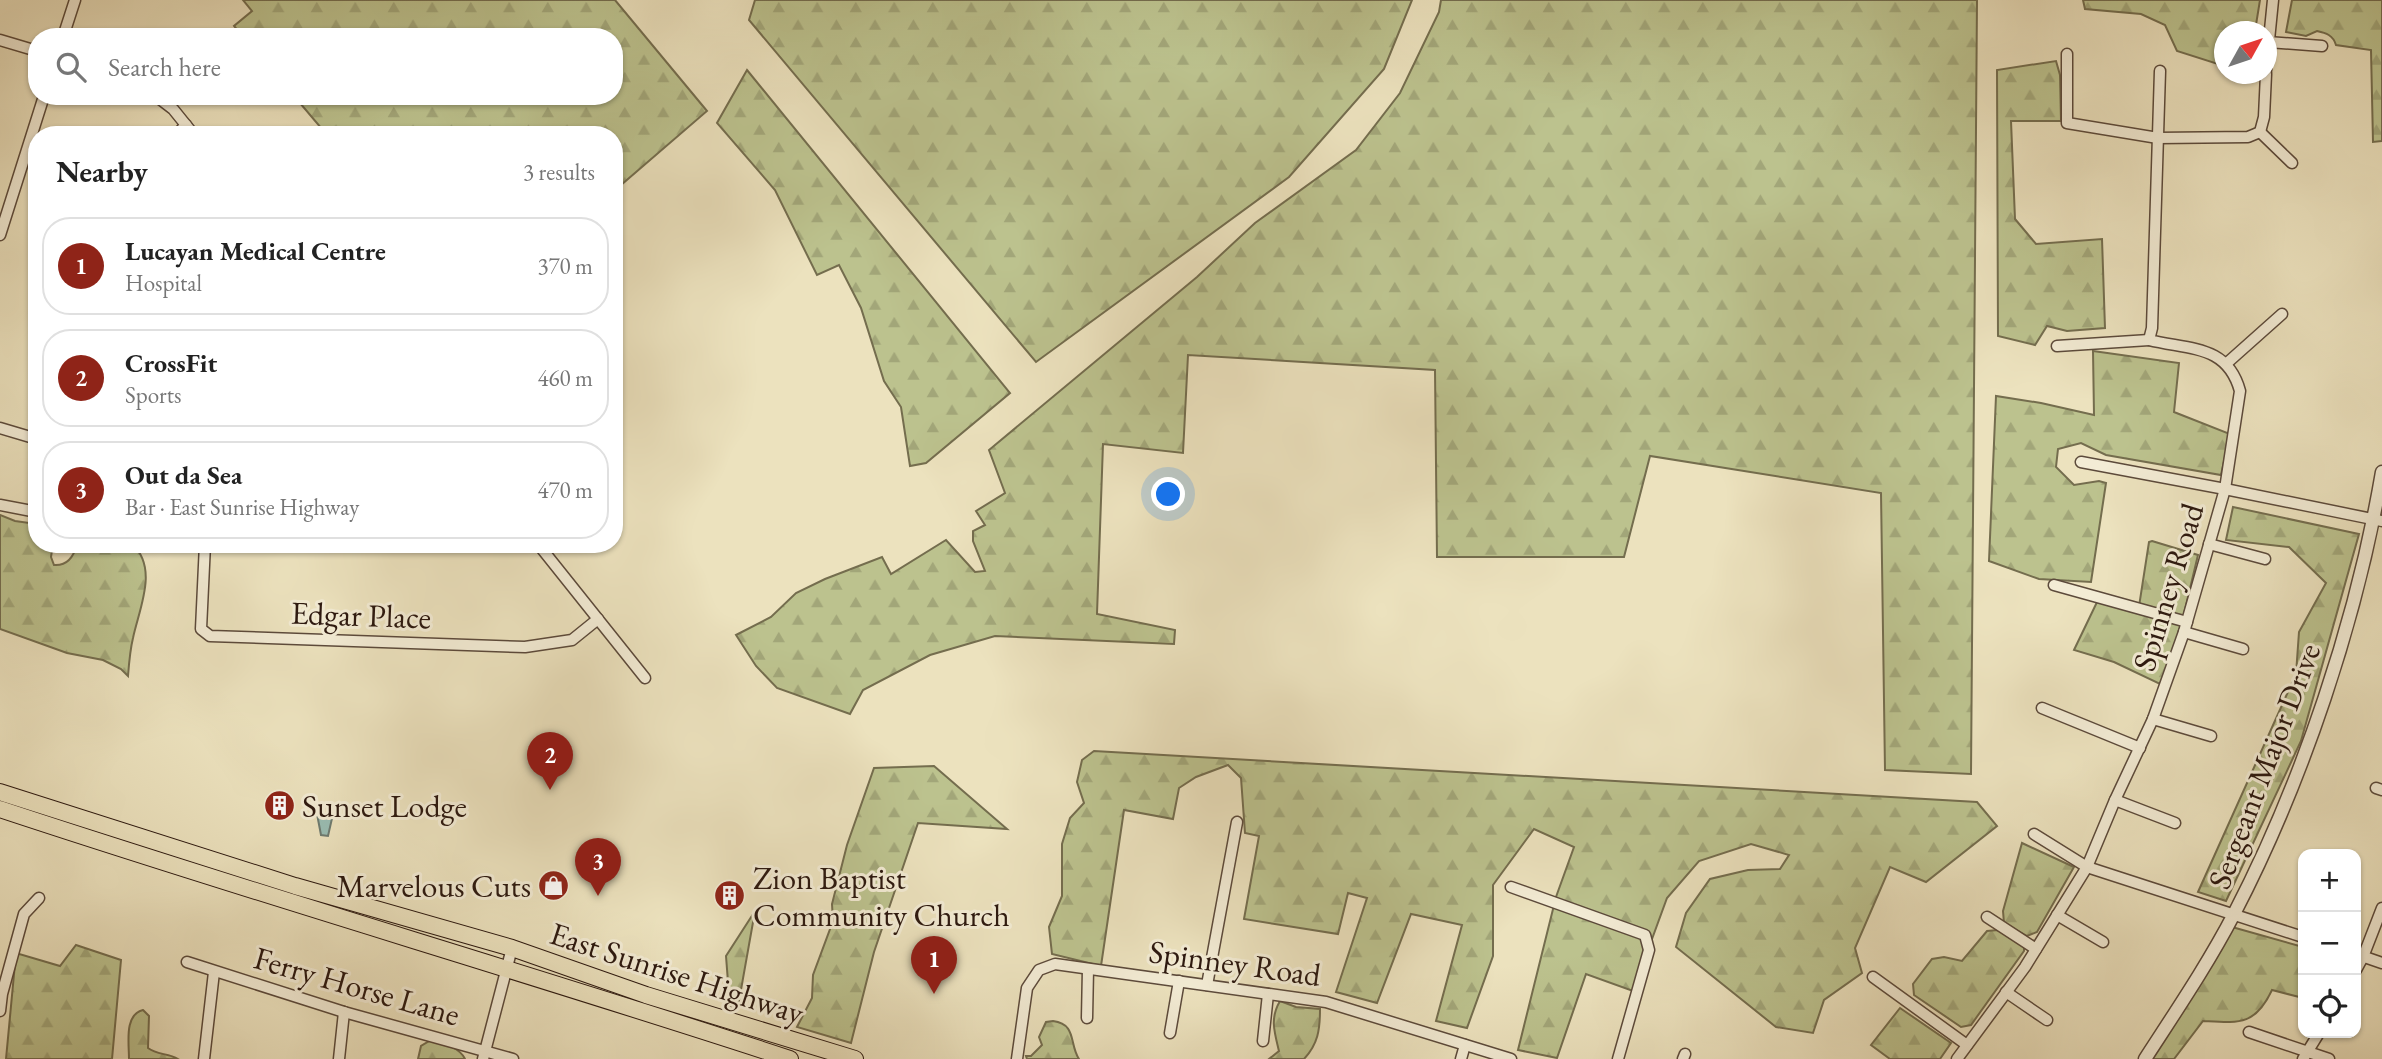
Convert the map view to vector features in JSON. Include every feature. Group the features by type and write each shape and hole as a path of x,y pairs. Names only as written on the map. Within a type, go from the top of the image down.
{"main road":[{"name":"East Sunrise Highway","path":"0,792 295,886 512,948 646,995 855,1059"},
{"name":"East Sunrise Highway","path":"0,809 290,903 790,1059"}],"street":[{"path":"66,28 75,0"},
{"path":"2270,21 2273,0"},
{"path":"0,40 28,48"},
{"path":"2277,43 2322,46"},
{"path":"2067,54 2067,123 2158,138 2248,136 2260,132"},
{"path":"2149,340 2152,328 2160,71"},
{"path":"2260,132 2264,117 2265,84"},
{"path":"35,126 41,105"},
{"path":"168,105 186,125"},
{"path":"2260,132 2292,163"},
{"path":"0,235 28,147"},
{"path":"2057,346 2149,340 2212,353 2227,363 2283,314"},
{"name":"Spinney Road","path":"1957,1059 2036,949 2087,867 2115,800 2154,719 2185,627 2225,489 2240,391 2236,377 2227,363"},
{"path":"0,428 28,436"},
{"path":"2081,462 2378,521"},
{"name":"Sergeant Major Drive","path":"2145,1059 2200,974 2235,913 2285,804 2332,676 2378,521 2382,472"},
{"path":"0,505 28,510"},
{"path":"2209,544 2265,559"},
{"name":"Edgar Place","path":"205,553 201,629 210,636 525,647 572,640 598,619"},
{"path":"545,553 645,678"},
{"path":"2054,585 2185,627 2243,649"},
{"path":"2042,708 2140,748"},
{"path":"2154,719 2211,736"},
{"path":"2115,800 2175,823"},
{"path":"1207,985 1237,822"},
{"path":"2034,834 2087,867 2298,935"},
{"path":"1511,887 1645,935 1649,950 1618,1059"},
{"path":"0,1012 2,994 24,914 39,898"},
{"path":"2361,952 2382,908"},
{"path":"2057,915 2103,942"},
{"path":"1987,917 2036,949"},
{"path":"484,1054 512,948"},
{"path":"2361,957 2382,963"},
{"name":"Ferry Horse Lane","path":"187,962 484,1054 513,1059"},
{"name":"Spinney Road","path":"1017,1059 1027,988 1039,970 1055,964 1326,1002 1511,1059"},
{"path":"1087,1018 1088,969"},
{"path":"204,1059 214,972"},
{"path":"1873,977 1967,1045"},
{"path":"1170,1033 1179,981"},
{"path":"2006,992 2047,1020"},
{"path":"1263,1041 1268,994"},
{"path":"338,1059 344,1012"},
{"path":"2249,1032 2305,1056 2329,1059"},
{"path":"2305,1056 2316,1038"},
{"path":"1461,1059 1465,1045"}],"green space":[{"path":"243,0 615,0 707,111 623,183 623,126 319,126 302,105 623,105 623,28 236,28 234,26 252,11"},
{"path":"755,0 1412,0 1384,69 1289,177 1036,362 749,20"},
{"path":"1441,0 1977,0 1971,774 1885,770 1881,493 1650,456 1624,557 1437,557 1435,370 1188,355 1183,453 1103,444 1097,614 1175,630 1174,644 995,636 930,655 863,690 850,714 777,688 756,666 736,635 771,617 796,593 882,557 891,574 946,540 975,572 985,571 973,541 973,531 985,525 976,511 1005,493 989,450 1197,277 1255,223 1356,150 1400,93 1439,12"},
{"path":"2083,0 2260,0 2257,21 2214,21 2214,63 2177,51 2165,25 2141,14 2085,9"},
{"path":"2292,0 2382,0 2382,141 2373,142 2371,50 2336,45 2329,35 2317,31 2306,36 2286,32"},
{"path":"2056,61 2060,75 2061,121 2011,121 2015,219 2036,244 2102,239 2105,328 2067,331 2047,326 2035,345 1998,336 1997,70"},
{"path":"747,70 1010,393 926,463 910,466 901,407 884,381 861,308 839,265 817,275 775,190 717,123"},
{"path":"2093,351 2179,363 2174,412 2230,434 2221,475 2106,455 2081,443 2058,449 2056,467 2074,485 2099,481 2106,483 2091,582 2039,579 1989,561 1996,396 2094,415"},
{"path":"2233,507 2359,534 2301,741 2226,901 2198,892 2296,674 2299,632 2326,583 2289,547 2226,540"},
{"path":"0,515 28,523 28,553 52,553 54,565 63,564 73,553 140,554 146,577 145,589 132,643 128,676 121,669 103,660 67,653 0,629"},
{"path":"2149,542 2198,555 2177,643 2160,684 2114,662 2074,650 2098,600 2138,613"},
{"path":"1094,751 1977,802 1997,826 1926,882 1890,867 1855,948 1862,973 1824,1000 1813,1033 1776,1027 1676,947 1686,913 1710,879 1748,870 1780,869 1789,855 1751,844 1699,861 1667,898 1633,991 1586,974 1557,1058 1518,1050 1556,897 1574,847 1534,829 1493,885 1493,956 1467,1028 1436,1021 1462,925 1411,914 1377,1003 1336,992 1367,898 1348,893 1338,934 1244,919 1259,836 1245,833 1241,778 1228,765 1196,777 1179,788 1173,819 1124,810 1101,966 1052,954 1049,927 1062,896 1062,844 1070,818 1084,803 1077,782 1082,760"},
{"path":"934,766 1007,829 918,823 874,952 851,1043 797,1027 812,998 813,975 833,921 832,904 847,845 874,768"},
{"path":"2022,843 2074,867 2037,932 2027,936 2004,923 2003,911"},
{"path":"755,911 739,1001 730,1008 726,956"},
{"path":"2232,927 2298,946 2298,997 2272,990 2259,1010 2245,1020 2203,1021 2174,1059 2148,1059"},
{"path":"1998,930 2024,946 2024,951 1971,1025 1961,1027 1914,995 1913,984 1932,959 1944,957 1962,961 1987,931"},
{"path":"76,945 121,960 112,1059 6,1059 16,953 60,966"},
{"path":"1280,1001 1296,1007 1320,1009 1317,1036 1304,1059 1269,1059 1279,1051 1274,1019"},
{"path":"1900,1008 1951,1043 1940,1059 1890,1059 1871,1045"},
{"path":"143,1010 149,1016 148,1048 178,1059 129,1059 130,1023 137,1013"},
{"path":"1046,1022 1061,1023 1069,1030 1079,1059 1027,1059 1026,1056 1031,1056 1042,1045 1039,1037"},
{"path":"431,1040 455,1049 465,1059 418,1059 421,1046"}],"water":[{"path":"317,814 333,814 328,836 321,835"}],"place":[{"name":"CrossFit","path":"550,790"},
{"name":"Sunset Lodge","path":"279,806"},
{"name":"Marvelous Cuts","path":"554,886"},
{"name":"Out da Sea","path":"598,896"},
{"name":"Zion Baptist Community Church","path":"730,896"},
{"name":"Lucayan Medical Centre","path":"934,994"}]}
